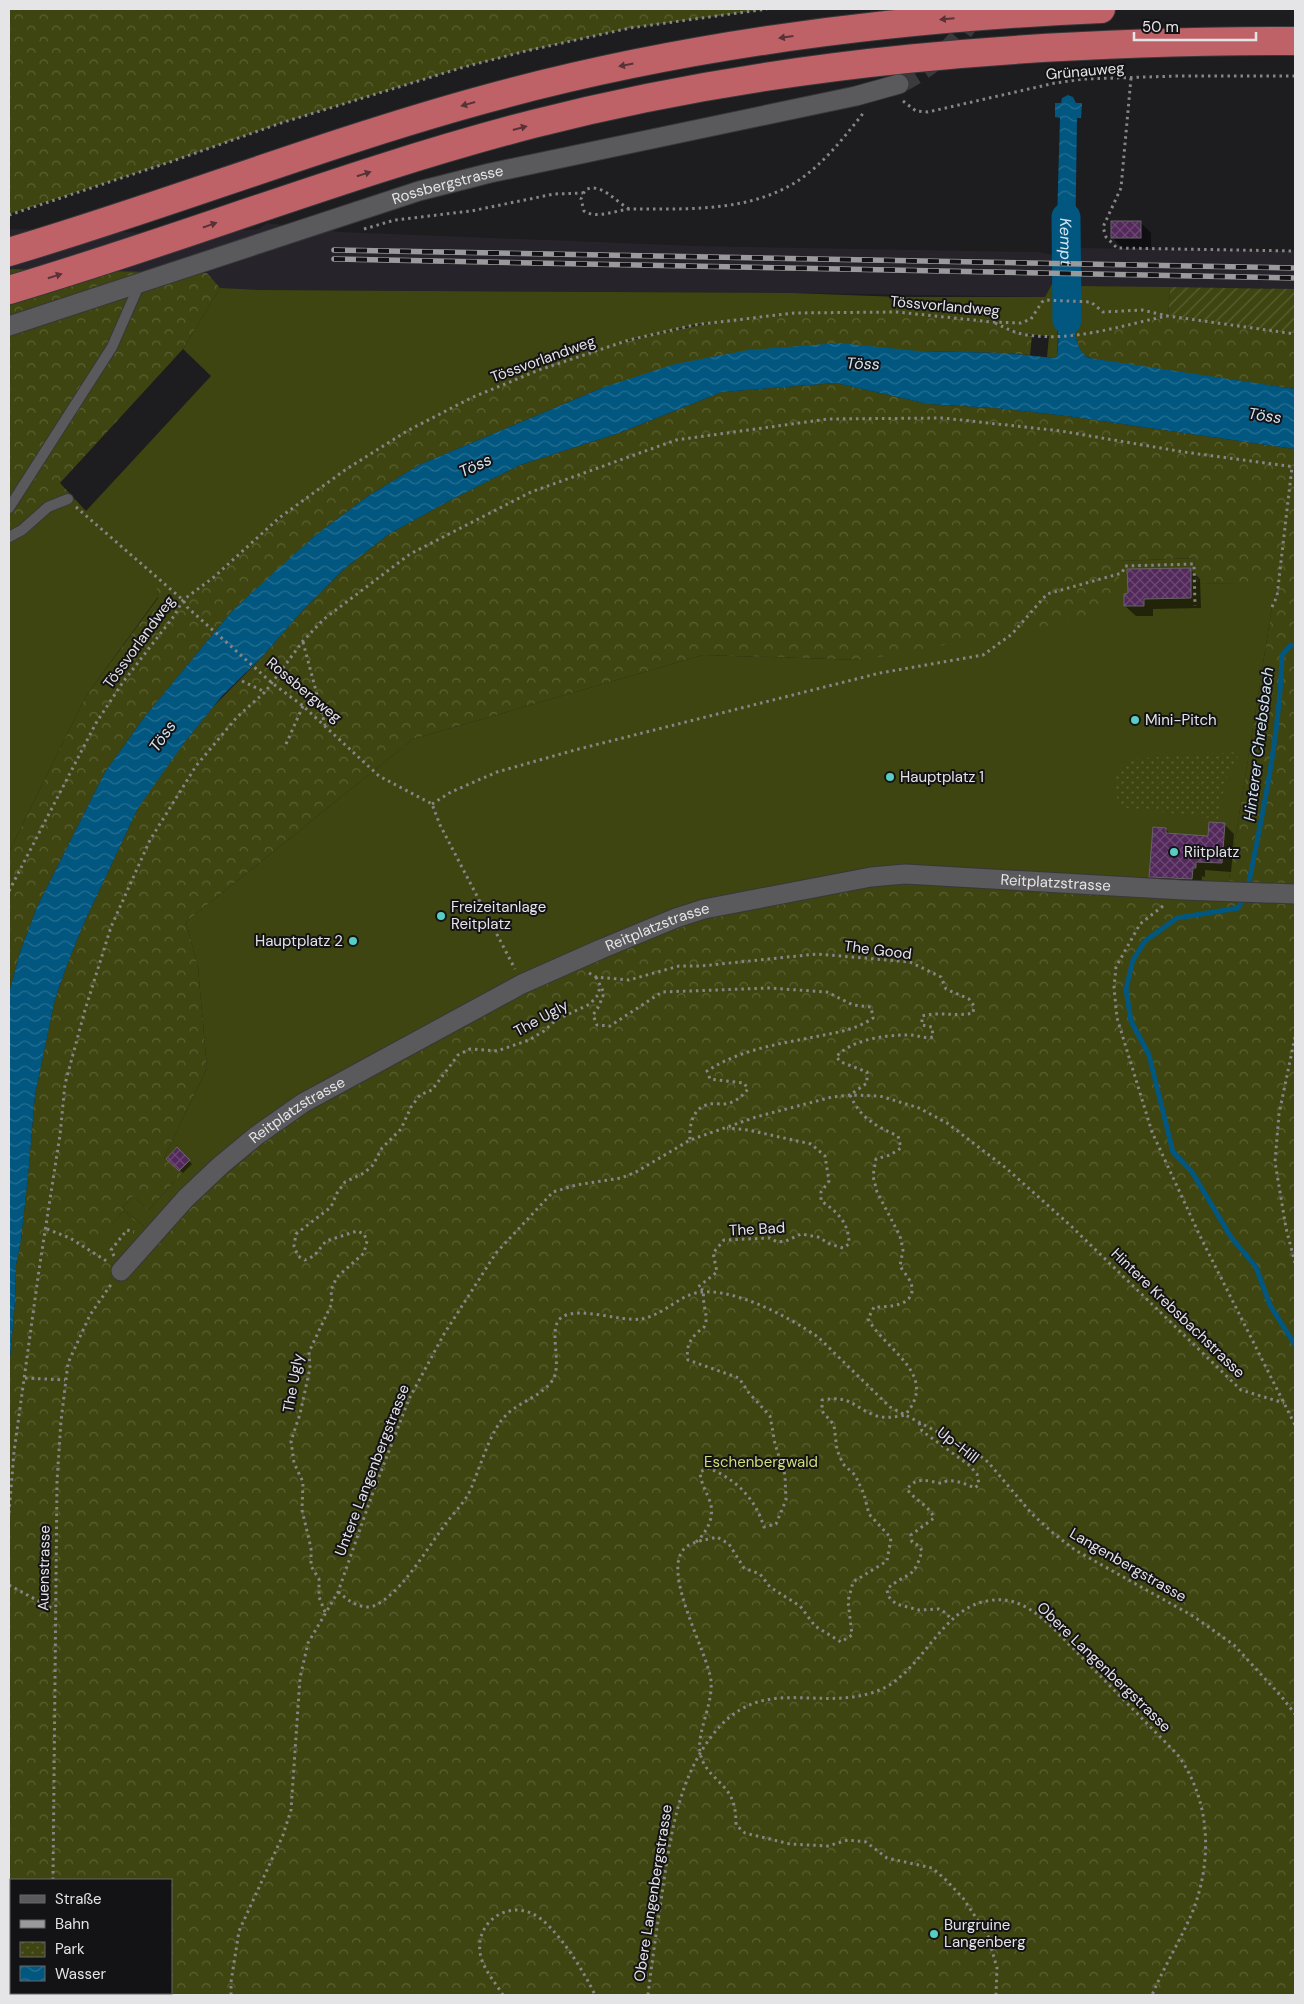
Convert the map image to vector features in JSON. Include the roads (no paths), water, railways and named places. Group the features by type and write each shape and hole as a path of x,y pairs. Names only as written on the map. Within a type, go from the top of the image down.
{"highway":[{"path":"9,252 103,223 396,125 516,91 603,70 744,44 849,29 964,17 1101,9"},
{"path":"9,290 356,176 449,148 534,124 662,95 792,73 958,54 1134,44 1295,41"}],"street":[{"name":"Rossbergstrasse","path":"9,326 374,205 463,180 890,87"},
{"name":"Reitplatzstrasse","path":"121,1271 186,1198 221,1165 256,1136 303,1103 522,984 676,918 704,909 872,876 905,874 1183,890 1295,894"}],"lane":[{"path":"9,508 112,347 140,283"},
{"path":"9,536 22,530 48,507 68,499"}],"water":[{"path":"1068,95 1073,97 1076,103 1082,103 1081,118 1077,118 1075,255 1056,255 1060,118 1055,117 1055,103 1061,103 1062,98"},
{"name":"Töss","path":"1056,282 1075,282 1075,334 1082,352 1089,358 1295,389 1295,449 1067,416 995,408 928,404 836,383 722,392 619,433 520,465 447,502 389,534 344,569 302,611 263,656 222,696 184,743 138,808 84,923 67,965 55,999 35,1095 21,1240 16,1265 9,1371 9,993 20,952 37,907 105,772 146,715 232,611 317,534 368,496 419,465 604,387 675,364 748,350 839,343 918,351 1005,353 1054,358 1057,356 1058,337"}],"waterway":[{"name":"Kempt","path":"1066,217 1067,320"},
{"name":"Hinterer Chrebsbach","path":"1249,882 1275,740 1282,655 1290,646 1295,645"},
{"name":"Hinterer Chrebsbach","path":"1241,903 1238,908 1177,918 1145,941 1133,960 1126,989 1131,1021 1149,1055 1173,1152 1192,1172 1231,1237 1256,1267 1270,1305 1295,1345"}],"tunnel":[{"path":"899,84 922,71 943,54 977,12"}],"railway":[{"path":"334,250 1295,268"},
{"path":"334,259 1295,278"}],"place":[{"name":"Mini-Pitch","path":"1135,720"},
{"name":"Hauptplatz 1","path":"890,777"},
{"name":"Riitplatz","path":"1174,852"},
{"name":"Freizeitanlage Reitplatz","path":"441,916"},
{"name":"Hauptplatz 2","path":"353,941"},
{"name":"Burgruine Langenberg","path":"934,1934"}],"park label":[{"name":"Eschenbergwald","path":"761,1462"}]}
